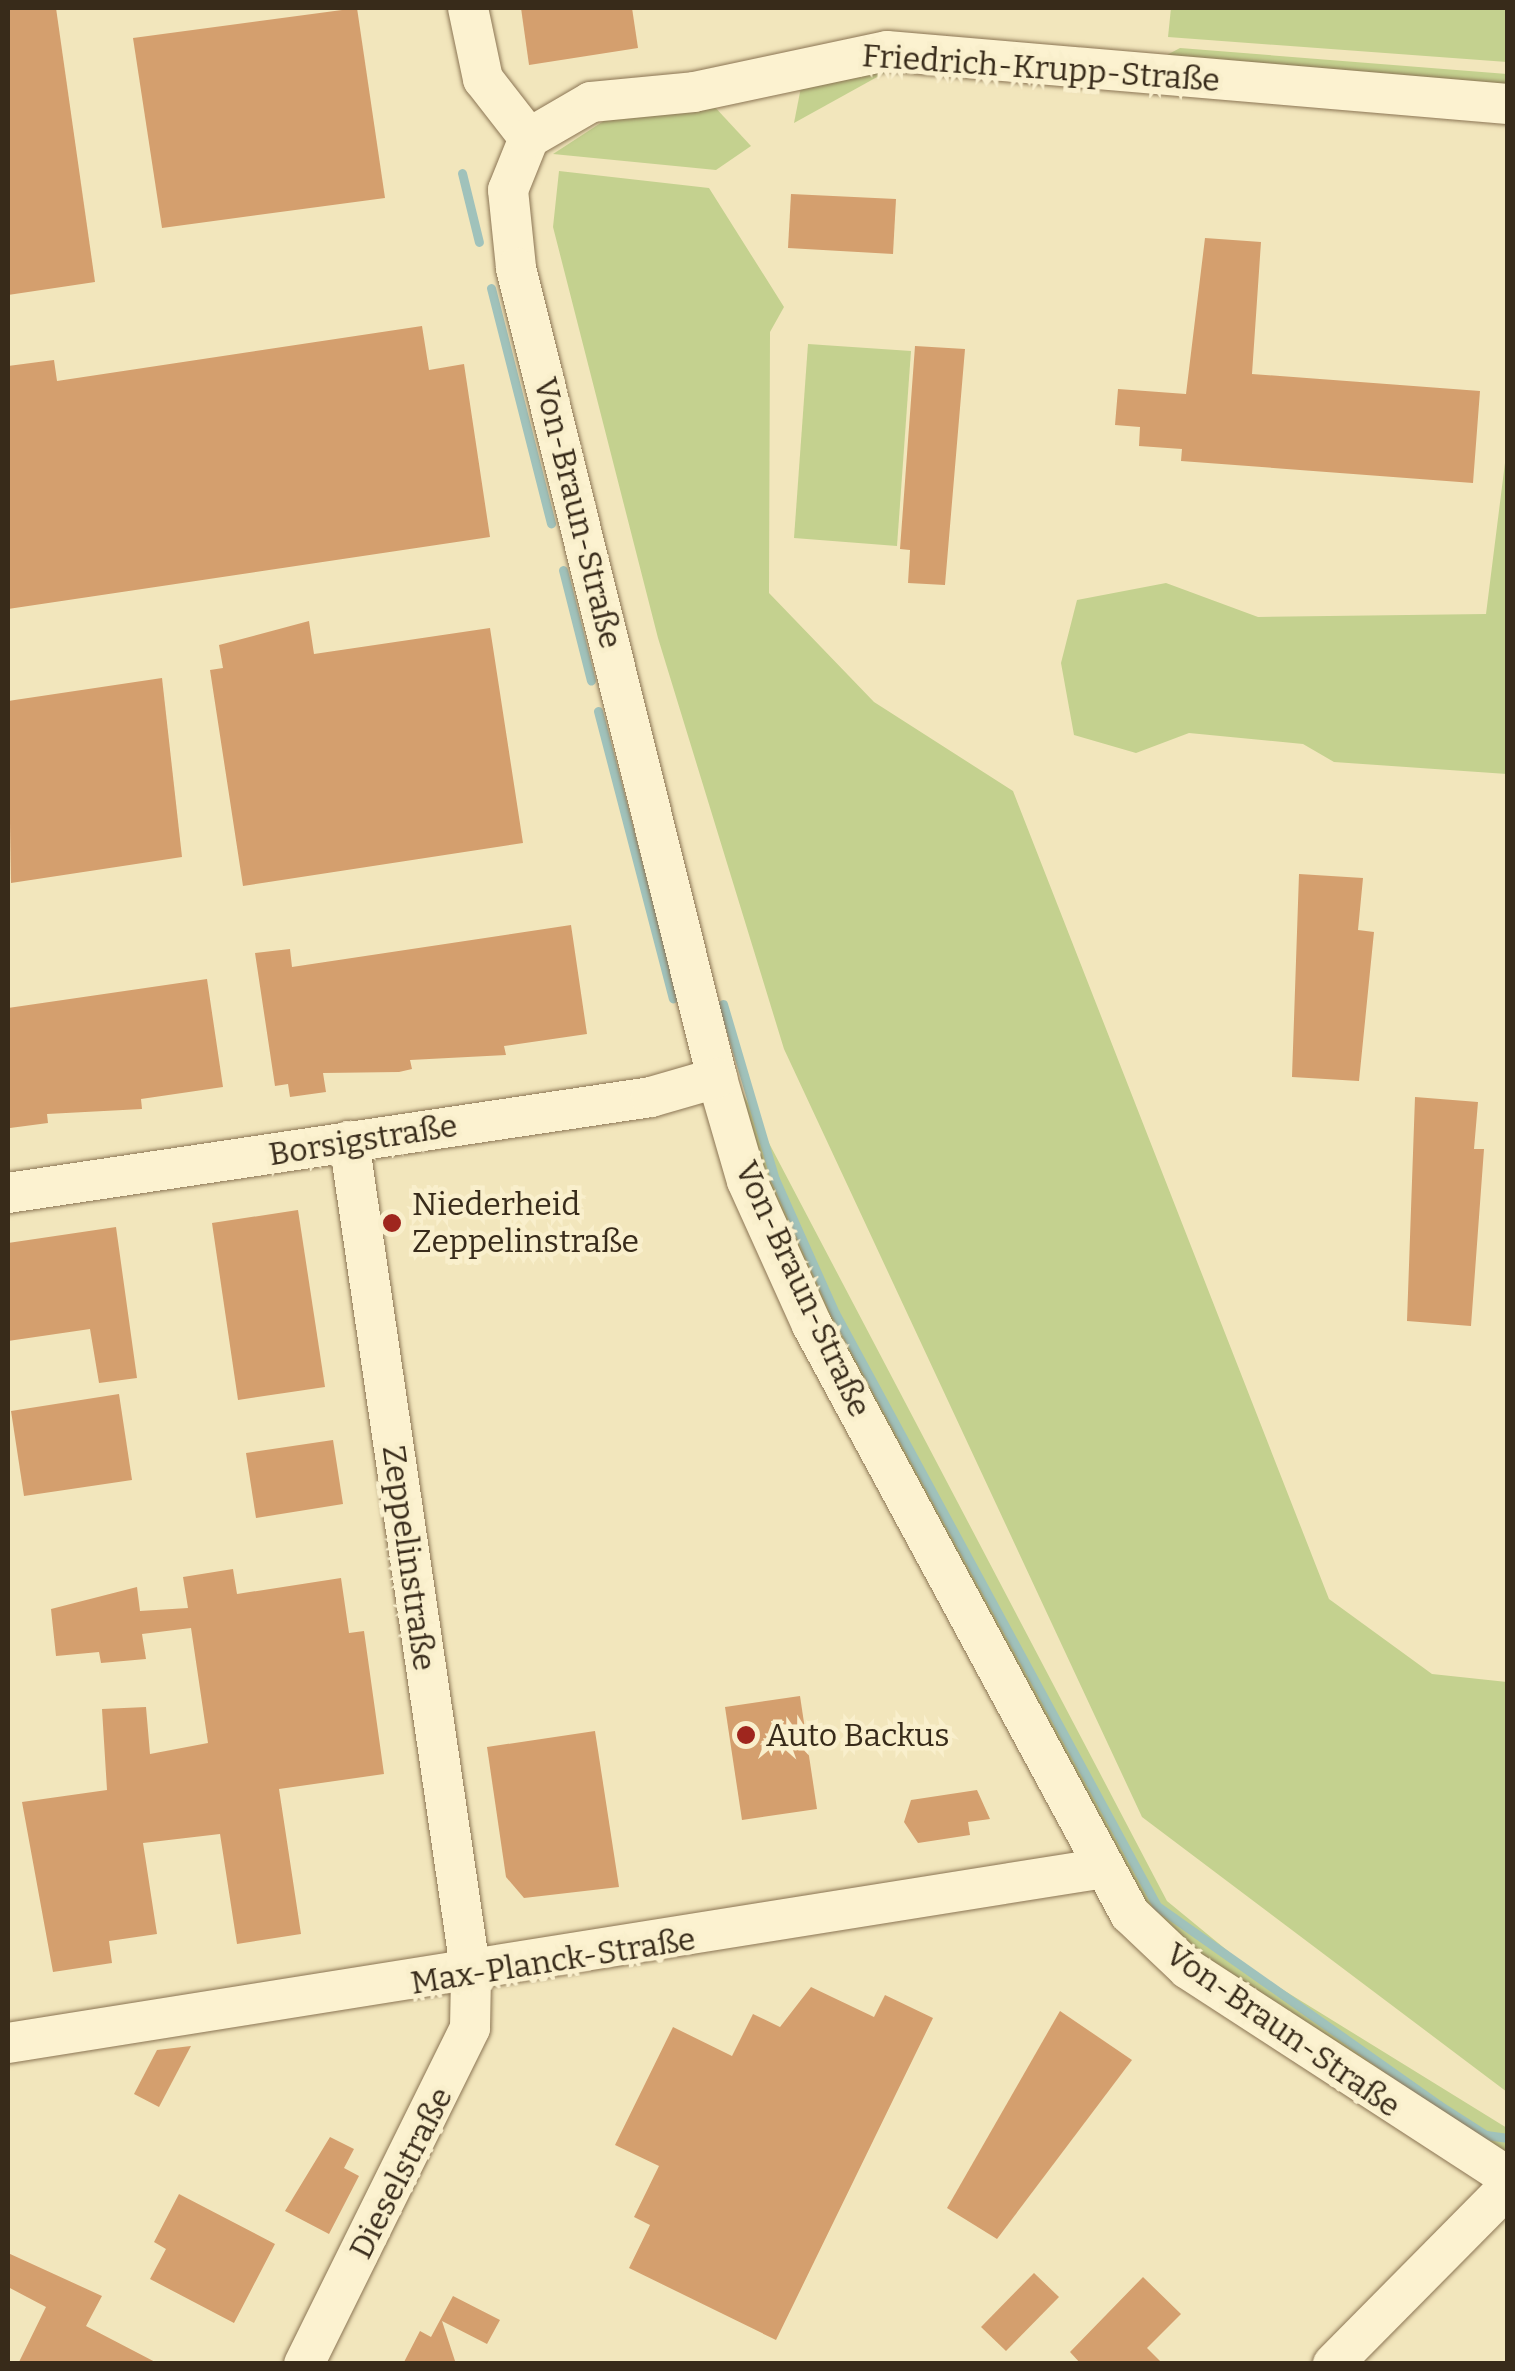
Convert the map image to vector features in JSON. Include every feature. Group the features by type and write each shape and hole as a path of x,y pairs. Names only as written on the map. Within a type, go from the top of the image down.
{"street":[{"path":"468,8 482,79 529,138"},
{"name":"Friedrich-Krupp-Straße","path":"529,138 591,102 694,92 886,51 1508,104"},
{"name":"Von-Braun-Straße","path":"529,138 508,190 516,268 717,1078 747,1181 812,1325 1098,1869 1188,1968 1508,2177"},
{"name":"Borsigstraße","path":"8,1193 651,1097 717,1078"},
{"name":"Zeppelinstraße","path":"349,1141 471,1975"},
{"name":"Max-Planck-Straße","path":"9,2034 471,1975 1098,1869"},
{"name":"Dieselstraße","path":"304,2364 450,2079 470,2028 471,1975"},
{"path":"1333,2364 1508,2187"}],"green space":[{"path":"1171,8 1507,8 1507,62 1168,37"},
{"path":"1180,48 1507,74 1507,86 1163,57"},
{"path":"897,66 794,123 802,82"},
{"path":"712,104 751,146 716,170 553,154 616,113"},
{"path":"559,171 709,188 784,307 770,332 769,593 874,702 1013,791 1329,1599 1432,1674 1507,1682 1507,2092 1142,1817 784,1049 658,638 553,227"},
{"path":"808,344 911,351 897,546 794,538"},
{"path":"1507,447 1507,774 1334,762 1303,744 1189,733 1136,753 1074,735 1061,663 1077,600 1166,583 1258,617 1486,614"},
{"path":"738,1084 1167,1901 1251,1970 1507,2128 1507,2161 1213,1967 1134,1891 875,1418 763,1170"}],"building":[{"path":"8,8 56,8 95,282 8,295"},
{"path":"357,8 385,198 162,228 133,38"},
{"path":"521,8 632,8 638,48 529,65"},
{"path":"791,194 896,199 893,254 788,248"},
{"path":"1205,238 1261,242 1252,374 1480,391 1473,483 1181,461 1182,449 1139,446 1140,427 1115,425 1118,389 1186,394"},
{"path":"422,326 429,370 464,364 490,537 8,609 8,366 54,360 57,381"},
{"path":"915,346 965,349 945,585 908,583 910,550 900,549"},
{"path":"309,621 314,654 490,628 523,843 243,886 210,670 223,668 219,645"},
{"path":"162,678 182,857 11,883 8,701"},
{"path":"1299,874 1363,878 1358,930 1374,932 1359,1081 1292,1077"},
{"path":"571,925 587,1034 504,1046 506,1055 410,1060 412,1069 399,1072 323,1073 326,1092 290,1097 288,1084 275,1086 255,953 290,949 292,967"},
{"path":"207,979 223,1087 141,1099 142,1109 47,1114 48,1123 10,1128 8,1008"},
{"path":"1415,1097 1478,1102 1474,1149 1484,1149 1471,1326 1407,1321"},
{"path":"298,1210 325,1387 238,1400 212,1223"},
{"path":"116,1227 137,1378 99,1383 90,1329 8,1341 8,1243"},
{"path":"119,1394 132,1480 24,1496 11,1411"},
{"path":"333,1440 343,1504 256,1518 246,1453"},
{"path":"233,1569 237,1594 341,1578 349,1633 364,1631 384,1774 279,1789 301,1934 237,1944 220,1834 143,1843 157,1934 109,1941 112,1963 53,1972 22,1802 107,1790 102,1709 146,1707 150,1754 208,1743 191,1628 142,1634 146,1659 101,1663 99,1652 56,1656 51,1609 137,1587 140,1611 188,1608 183,1577"},
{"path":"800,1696 817,1809 742,1820 725,1707"},
{"path":"595,1731 619,1887 524,1898 506,1877 487,1747"},
{"path":"977,1790 990,1819 968,1822 970,1835 918,1843 904,1822 911,1800"},
{"path":"811,1987 874,2017 885,1995 933,2018 776,2340 629,2268 650,2225 634,2217 659,2166 615,2145 673,2027 732,2056 753,2014 780,2027"},
{"path":"1060,2011 1132,2060 997,2239 947,2208"},
{"path":"191,2046 159,2107 134,2094 157,2050"},
{"path":"330,2137 354,2149 344,2168 359,2176 329,2234 285,2211"},
{"path":"179,2194 275,2244 234,2323 150,2279 166,2249 154,2242"},
{"path":"8,2253 102,2296 86,2326 159,2364 18,2364 46,2307 8,2287"},
{"path":"1034,2273 1059,2297 1006,2351 981,2327"},
{"path":"1143,2277 1181,2314 1147,2348 1163,2364 1081,2364 1070,2352"},
{"path":"453,2296 500,2320 487,2344 442,2321 456,2364 403,2364 420,2331 431,2337"}],"waterway":[{"path":"462,173 479,242"},
{"path":"491,288 551,523"},
{"path":"563,570 591,681"},
{"path":"598,711 673,998"},
{"path":"723,1004 775,1179 835,1313 1157,1906 1439,2105 1486,2135 1508,2138"}],"place":[{"name":"Niederheid Zeppelinstraße","path":"392,1223"},
{"name":"Auto Backus","path":"746,1735"}]}
